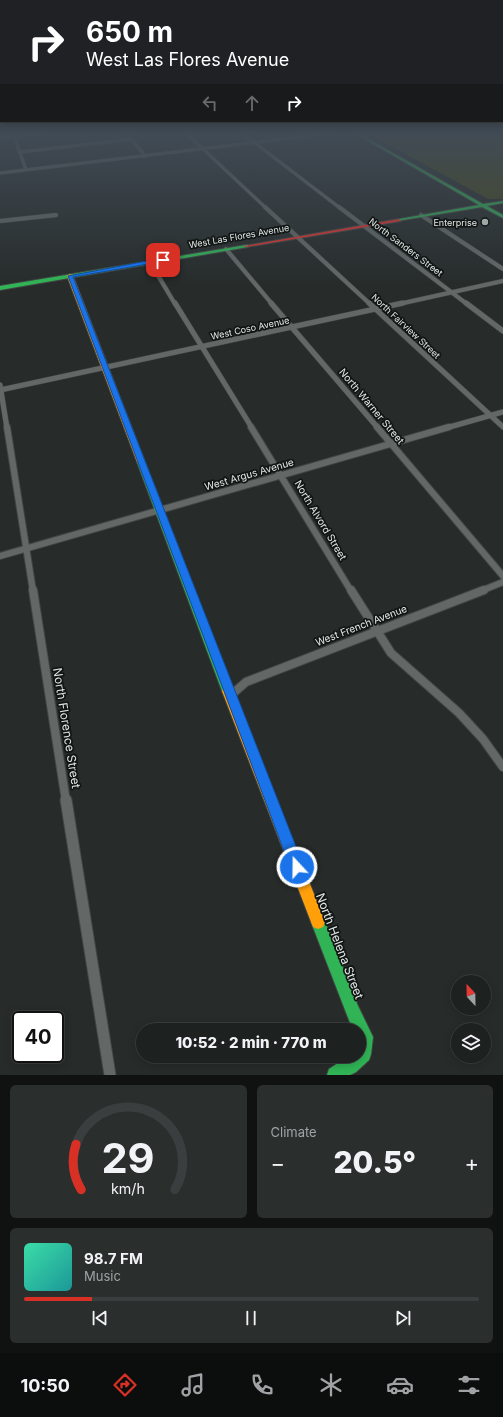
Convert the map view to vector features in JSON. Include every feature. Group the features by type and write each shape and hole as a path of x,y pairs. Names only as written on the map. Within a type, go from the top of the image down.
{"main road":[{"path":"446,183 503,212"},
{"path":"450,183 486,204 503,217"},
{"name":"West Las Flores Avenue","path":"0,288 503,202"},
{"name":"North Helena Street","path":"70,276 230,696 350,1003 365,1037 363,1054 350,1066 335,1075"}],"street":[{"name":"North Fairview Street","path":"240,183 503,427"},
{"name":"North Sanders Street","path":"309,183 503,330"},
{"path":"0,221 45,215 56,216"},
{"path":"420,215 503,269"},
{"name":"North Warner Street","path":"226,249 503,576"},
{"name":"North Alvord Street","path":"150,262 376,631 391,653 459,713 483,739 502,765"},
{"name":"West Coso Avenue","path":"0,388 503,281"},
{"name":"North Florence Street","path":"0,388 110,1075"},
{"name":"West Argus Avenue","path":"0,556 503,412"},
{"name":"West French Avenue","path":"230,696 246,682 503,582"}],"green space":[{"path":"459,183 503,183 503,199 488,199"}],"traffic: fast":[{"path":"443,183 503,217"},
{"path":"399,220 503,202"},
{"path":"0,288 246,246"},
{"path":"141,462 228,691"},
{"path":"318,922 352,1010 365,1037 363,1054 350,1066 335,1075"}],"traffic: slow":[{"path":"70,276 141,462"},
{"path":"228,691 318,922"}],"traffic: jam":[{"path":"246,246 399,220"}],"place":[{"name":"Enterprise","path":"485,222"}],"route":[{"path":"163,260 70,276 230,696 297,867"}]}
